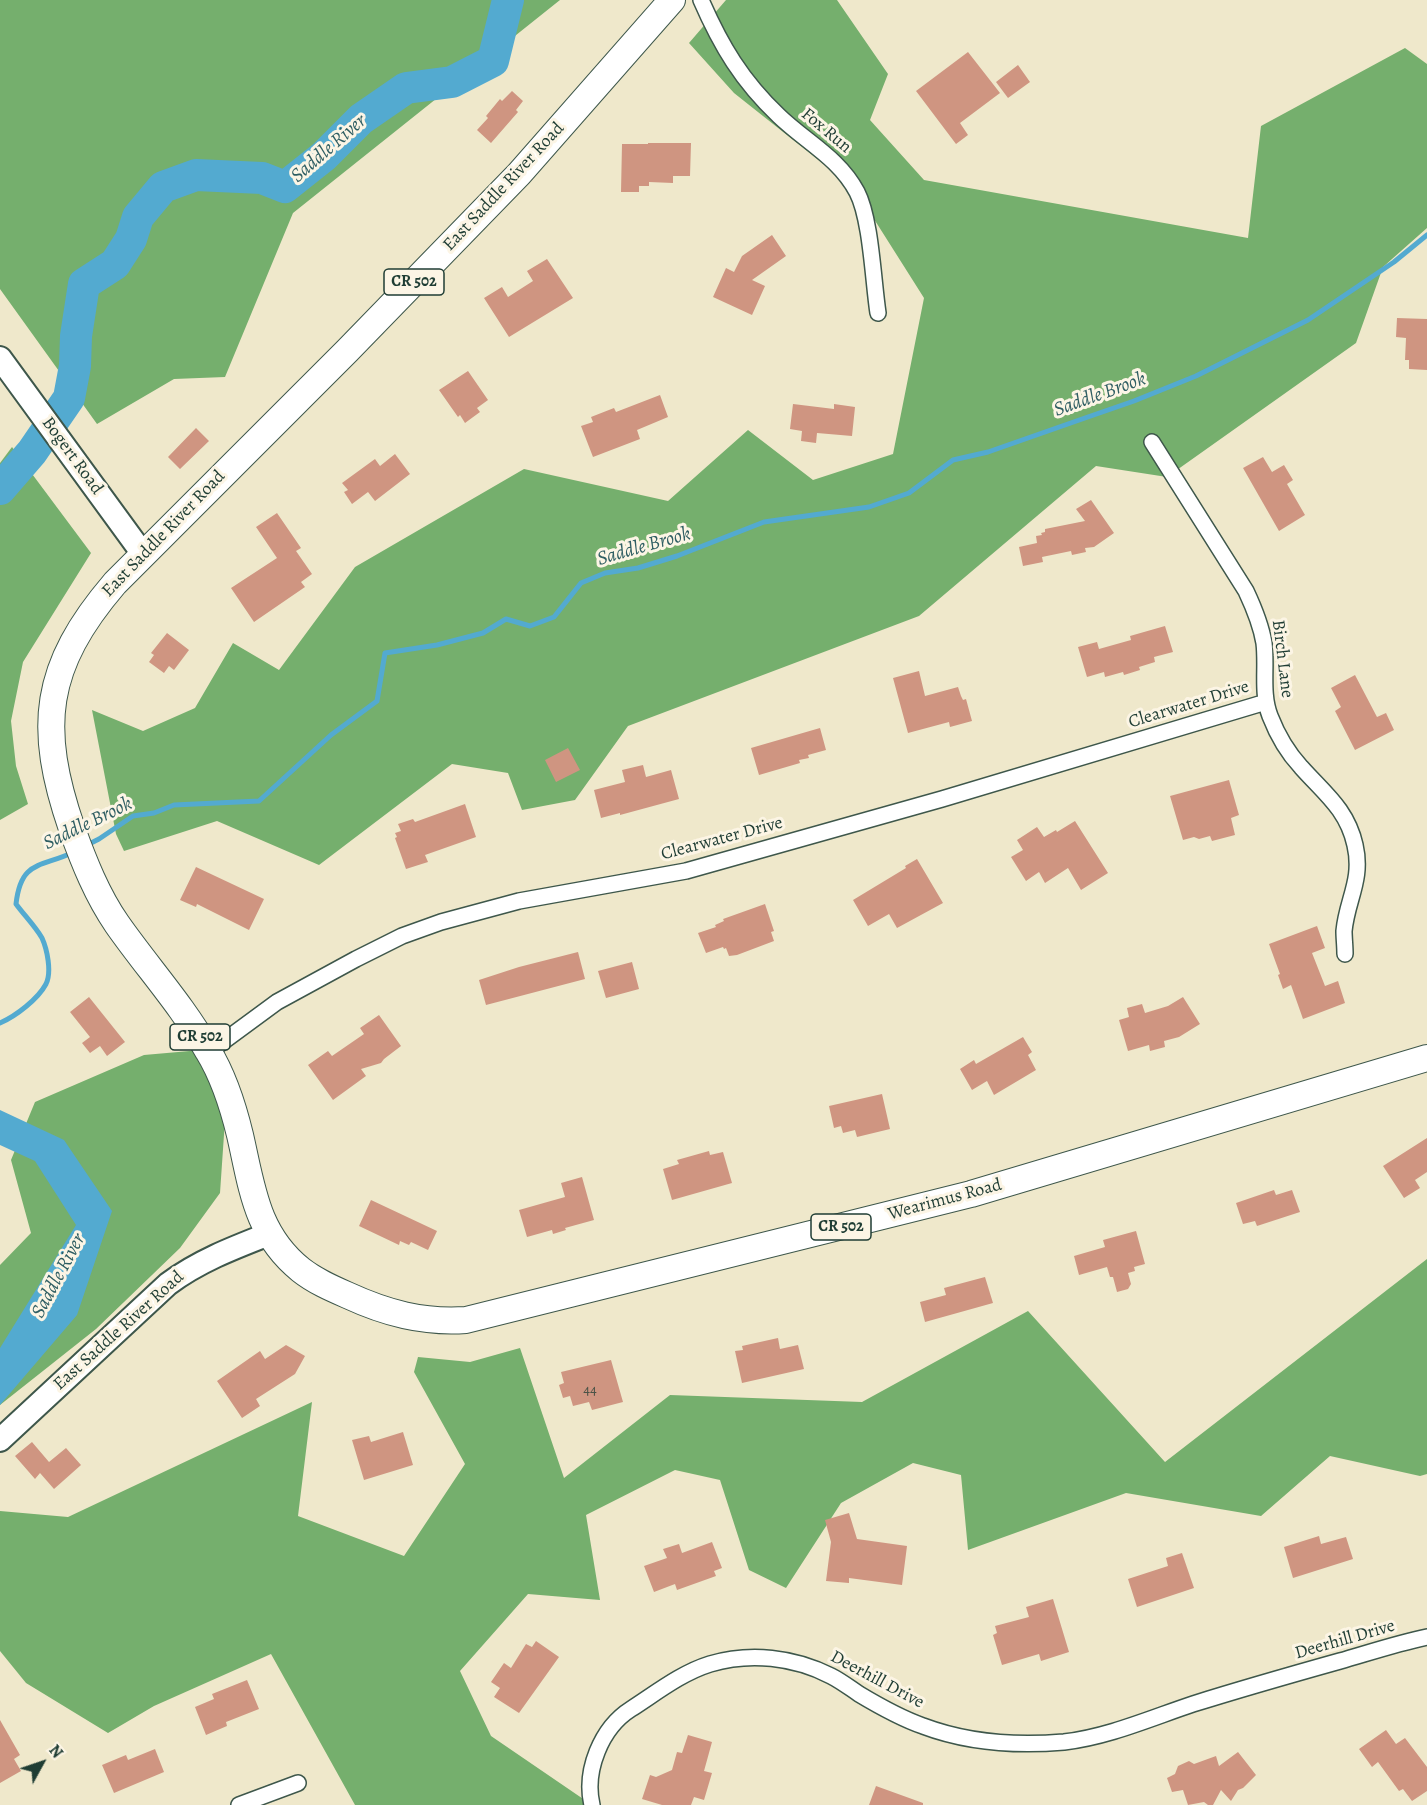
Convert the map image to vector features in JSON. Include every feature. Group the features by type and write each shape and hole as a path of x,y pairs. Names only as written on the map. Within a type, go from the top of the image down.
{"main road":[{"name":"East Saddle River Road","path":"0,1440 168,1284 185,1271 214,1256 269,1234 262,1223 253,1196 239,1133 226,1090 209,1052 176,1001 116,922 84,862 75,837 61,795 52,748 51,721 56,687 69,651 88,618 115,583 347,351 519,174 672,0"},
{"name":"Bogert Road","path":"0,358 143,554"},
{"name":"Wearimus Road","path":"269,1234 301,1270 326,1286 367,1304 404,1317 426,1320 466,1320 971,1194 1427,1058"}],"street":[{"name":"Fox Run","path":"701,0 717,37 758,95 781,118 831,158 844,172 858,194 865,214 878,313"},
{"name":"Birch Lane","path":"1152,442 1246,591 1257,616 1264,643 1266,702 1282,740 1300,766 1330,796 1342,812 1350,829 1355,846 1357,867 1355,888 1344,931 1346,954"},
{"name":"Clearwater Drive","path":"209,1052 277,1002 356,958 402,936 441,922 519,901 686,871 964,792 1266,702"},
{"name":"Deerhill Drive","path":"592,1805 590,1781 594,1761 601,1743 612,1726 627,1711 687,1674 710,1664 734,1659 770,1658 806,1665 831,1676 890,1712 924,1726 959,1737 995,1743 1031,1744 1068,1742 1099,1735 1219,1696 1427,1637"},
{"path":"238,1805 298,1783"}],"green space":[{"path":"0,0 560,0 293,213 225,377 174,379 97,424 0,289"},
{"path":"726,0 837,0 888,74 870,120 924,180 1248,238 1261,126 1405,48 1427,64 1427,228 1383,267 1356,343 1167,477 1096,466 919,616 628,726 575,800 522,810 508,773 452,764 319,865 217,821 124,851 116,834 92,710 143,731 195,708 233,643 279,670 355,567 524,469 668,501 748,430 813,480 893,454 924,298 855,189 734,93 689,43"},
{"path":"12,447 91,553 23,662 11,721 16,766 28,804 0,820 0,463"},
{"path":"201,1050 225,1120 220,1193 180,1248 96,1329 0,1405 0,1265 31,1233 11,1160 35,1102 144,1055"},
{"path":"1427,1259 1427,1474 1420,1476 1330,1456 1261,1516 1126,1493 968,1550 961,1475 913,1463 841,1503 786,1588 749,1570 720,1480 675,1470 586,1515 600,1600 528,1594 460,1671 491,1736 592,1805 355,1805 271,1654 154,1706 108,1733 26,1683 0,1651 0,1511 68,1517 312,1402 298,1516 404,1556 465,1464 414,1372 418,1357 470,1362 520,1348 564,1478 670,1395 862,1402 1028,1311 1165,1462"}],"water":[{"path":"0,1110 64,1140 112,1211 77,1315 0,1405 0,1348 76,1225 35,1161 0,1145"}],"building":[{"path":"968,52 1000,93 960,123 968,135 956,144 916,91"},
{"path":"1018,65 1030,82 1008,98 996,82"},
{"path":"512,91 523,101 516,110 518,112 491,143 477,130 500,99 502,101"},
{"path":"691,143 690,176 673,176 673,183 649,182 649,186 639,186 639,192 621,192 622,144"},
{"path":"772,235 786,256 752,280 765,286 752,315 713,297 726,268 734,272 742,256"},
{"path":"547,259 573,298 509,337 484,298 502,287 508,297 533,281 527,271"},
{"path":"1397,318 1427,319 1427,370 1409,369 1409,360 1405,360 1406,338 1396,337"},
{"path":"468,371 488,400 477,408 480,412 465,423 439,390"},
{"path":"660,395 668,417 637,430 640,439 593,457 581,426 593,422 591,417 614,408 616,412"},
{"path":"793,404 834,409 834,404 855,407 852,436 817,433 816,443 801,441 802,431 790,429"},
{"path":"196,428 209,441 180,469 168,457"},
{"path":"395,454 410,474 375,501 368,492 352,504 344,492 348,490 342,483 375,459 380,466"},
{"path":"1263,457 1272,472 1284,465 1293,480 1287,484 1305,515 1279,531 1243,468"},
{"path":"1091,500 1114,533 1094,547 1085,548 1086,552 1072,555 1071,551 1042,557 1043,562 1023,566 1019,547 1037,543 1036,536 1042,535 1045,529 1085,521 1076,509"},
{"path":"277,513 301,548 296,551 312,574 301,582 305,587 254,622 231,588 277,558 256,527"},
{"path":"1165,626 1173,652 1154,657 1155,662 1124,675 1123,672 1105,677 1104,672 1087,677 1078,647 1097,642 1099,649 1131,640 1130,636"},
{"path":"167,633 189,650 174,670 169,666 164,673 149,662 154,655 151,653"},
{"path":"919,671 925,696 958,687 963,700 966,699 972,721 950,727 949,722 908,733 893,678"},
{"path":"1355,675 1377,717 1386,713 1394,730 1355,750 1335,711 1341,707 1331,688"},
{"path":"820,728 826,750 808,755 809,758 799,760 800,763 759,775 751,748"},
{"path":"568,748 580,770 556,782 545,760"},
{"path":"643,765 646,777 671,770 679,799 601,818 594,790 625,782 622,770"},
{"path":"1229,780 1239,815 1231,818 1235,835 1212,841 1210,836 1183,840 1170,796"},
{"path":"465,804 476,837 425,855 428,862 406,869 395,838 397,837 395,833 401,831 398,824 413,819 415,822"},
{"path":"1075,821 1108,873 1081,890 1068,868 1045,883 1039,872 1026,881 1011,857 1023,850 1017,840 1037,827 1044,837"},
{"path":"917,859 943,903 897,928 889,914 868,926 853,900"},
{"path":"196,867 264,899 249,930 197,904 196,907 180,900"},
{"path":"765,904 774,931 771,932 774,941 737,955 729,956 726,948 723,947 706,953 698,933 716,927 715,925 724,921 723,919"},
{"path":"1317,926 1325,948 1312,953 1325,986 1338,981 1345,1003 1303,1019 1291,985 1283,989 1269,944"},
{"path":"578,952 585,979 486,1005 479,980"},
{"path":"632,962 639,989 606,998 598,971"},
{"path":"89,997 125,1042 107,1056 100,1046 90,1053 82,1043 90,1037 70,1012"},
{"path":"1183,997 1200,1024 1179,1037 1164,1041 1165,1047 1150,1051 1149,1045 1128,1051 1119,1020 1129,1017 1127,1008 1142,1004 1145,1013 1168,1006"},
{"path":"379,1015 401,1046 381,1063 361,1069 366,1076 333,1100 308,1065 328,1051 332,1056 364,1034 360,1028"},
{"path":"1023,1037 1032,1052 1028,1055 1036,1070 994,1095 987,1081 972,1090 960,1069 974,1060 976,1064"},
{"path":"882,1094 890,1129 857,1137 855,1130 843,1133 841,1126 834,1128 829,1106"},
{"path":"1427,1138 1427,1172 1415,1180 1420,1188 1404,1198 1383,1166"},
{"path":"709,1151 710,1155 723,1152 732,1183 672,1200 663,1169 679,1164 677,1160"},
{"path":"582,1177 594,1220 565,1228 566,1230 553,1234 552,1230 527,1237 519,1210 565,1197 561,1183"},
{"path":"1274,1190 1276,1195 1292,1190 1300,1212 1257,1226 1255,1221 1243,1224 1236,1203"},
{"path":"371,1200 437,1231 428,1250 411,1242 409,1245 400,1241 399,1245 359,1226"},
{"path":"1136,1231 1145,1264 1134,1267 1135,1271 1128,1273 1131,1284 1128,1289 1117,1292 1113,1277 1110,1277 1107,1267 1079,1275 1074,1256 1105,1247 1103,1240"},
{"path":"985,1277 993,1303 925,1322 920,1302 946,1295 944,1288"},
{"path":"778,1338 780,1349 798,1345 804,1369 742,1383 735,1351 743,1350 742,1346"},
{"path":"286,1345 305,1356 295,1374 256,1399 260,1406 242,1418 217,1381 260,1351 265,1359"},
{"path":"611,1360 623,1402 592,1410 589,1402 573,1406 570,1396 563,1398 559,1385 564,1383 561,1372"},
{"path":"403,1432 413,1465 364,1480 352,1440 369,1436 371,1442"},
{"path":"32,1442 49,1462 66,1448 81,1465 54,1489 40,1473 35,1479 15,1456"},
{"path":"849,1513 857,1539 907,1546 902,1585 849,1578 849,1583 826,1581 831,1542 825,1520"},
{"path":"1319,1536 1321,1544 1346,1537 1353,1559 1293,1578 1284,1547"},
{"path":"712,1542 722,1568 714,1571 716,1576 677,1590 675,1584 654,1592 644,1566 667,1558 663,1549 679,1544 682,1553"},
{"path":"1182,1553 1194,1588 1137,1607 1128,1579 1168,1566 1166,1558"},
{"path":"1053,1599 1069,1652 1041,1661 1039,1654 1002,1665 993,1635 997,1633 995,1626 1029,1617 1026,1607"},
{"path":"536,1641 559,1657 519,1713 494,1697 500,1688 491,1682 504,1663 511,1668 526,1644 532,1647"},
{"path":"247,1680 259,1709 226,1722 227,1726 206,1735 195,1707 214,1699 212,1694"},
{"path":"0,1720 20,1755 14,1759 21,1771 0,1783"},
{"path":"1386,1730 1396,1744 1405,1738 1427,1767 1427,1791 1412,1801 1403,1789 1399,1791 1378,1762 1372,1767 1359,1749"},
{"path":"688,1735 712,1742 704,1771 712,1773 704,1800 694,1797 691,1805 662,1805 642,1799 650,1775 656,1777 672,1770 677,1752 682,1753"},
{"path":"155,1749 164,1772 114,1793 102,1765 126,1755 128,1760"},
{"path":"1238,1752 1256,1775 1238,1790 1231,1801 1221,1790 1213,1805 1204,1802 1188,1805 1183,1790 1172,1792 1167,1778 1175,1774 1178,1766 1189,1761 1194,1764 1216,1756 1219,1766"},
{"path":"876,1786 923,1803 923,1805 869,1805"}],"waterway":[{"name":"Saddle River","path":"0,489 32,452 69,398 84,284 115,264 131,239 138,217 163,187 196,175 262,178 285,187 324,156 361,119 406,88 452,82 493,61 508,0"},
{"name":"Saddle Brook","path":"85,846 133,816 154,813 174,805 259,801 331,735 377,701 385,653 437,645 483,633 506,619 530,626 554,617 581,583 605,573 638,568 677,556 764,522 869,507 909,493 953,460 988,452 1134,401 1196,376 1308,320 1394,262 1427,235"},
{"name":"Saddle Brook","path":"0,1023 32,1001 46,984 49,973 46,948 42,938 16,904 22,880 34,867 74,852"}]}
